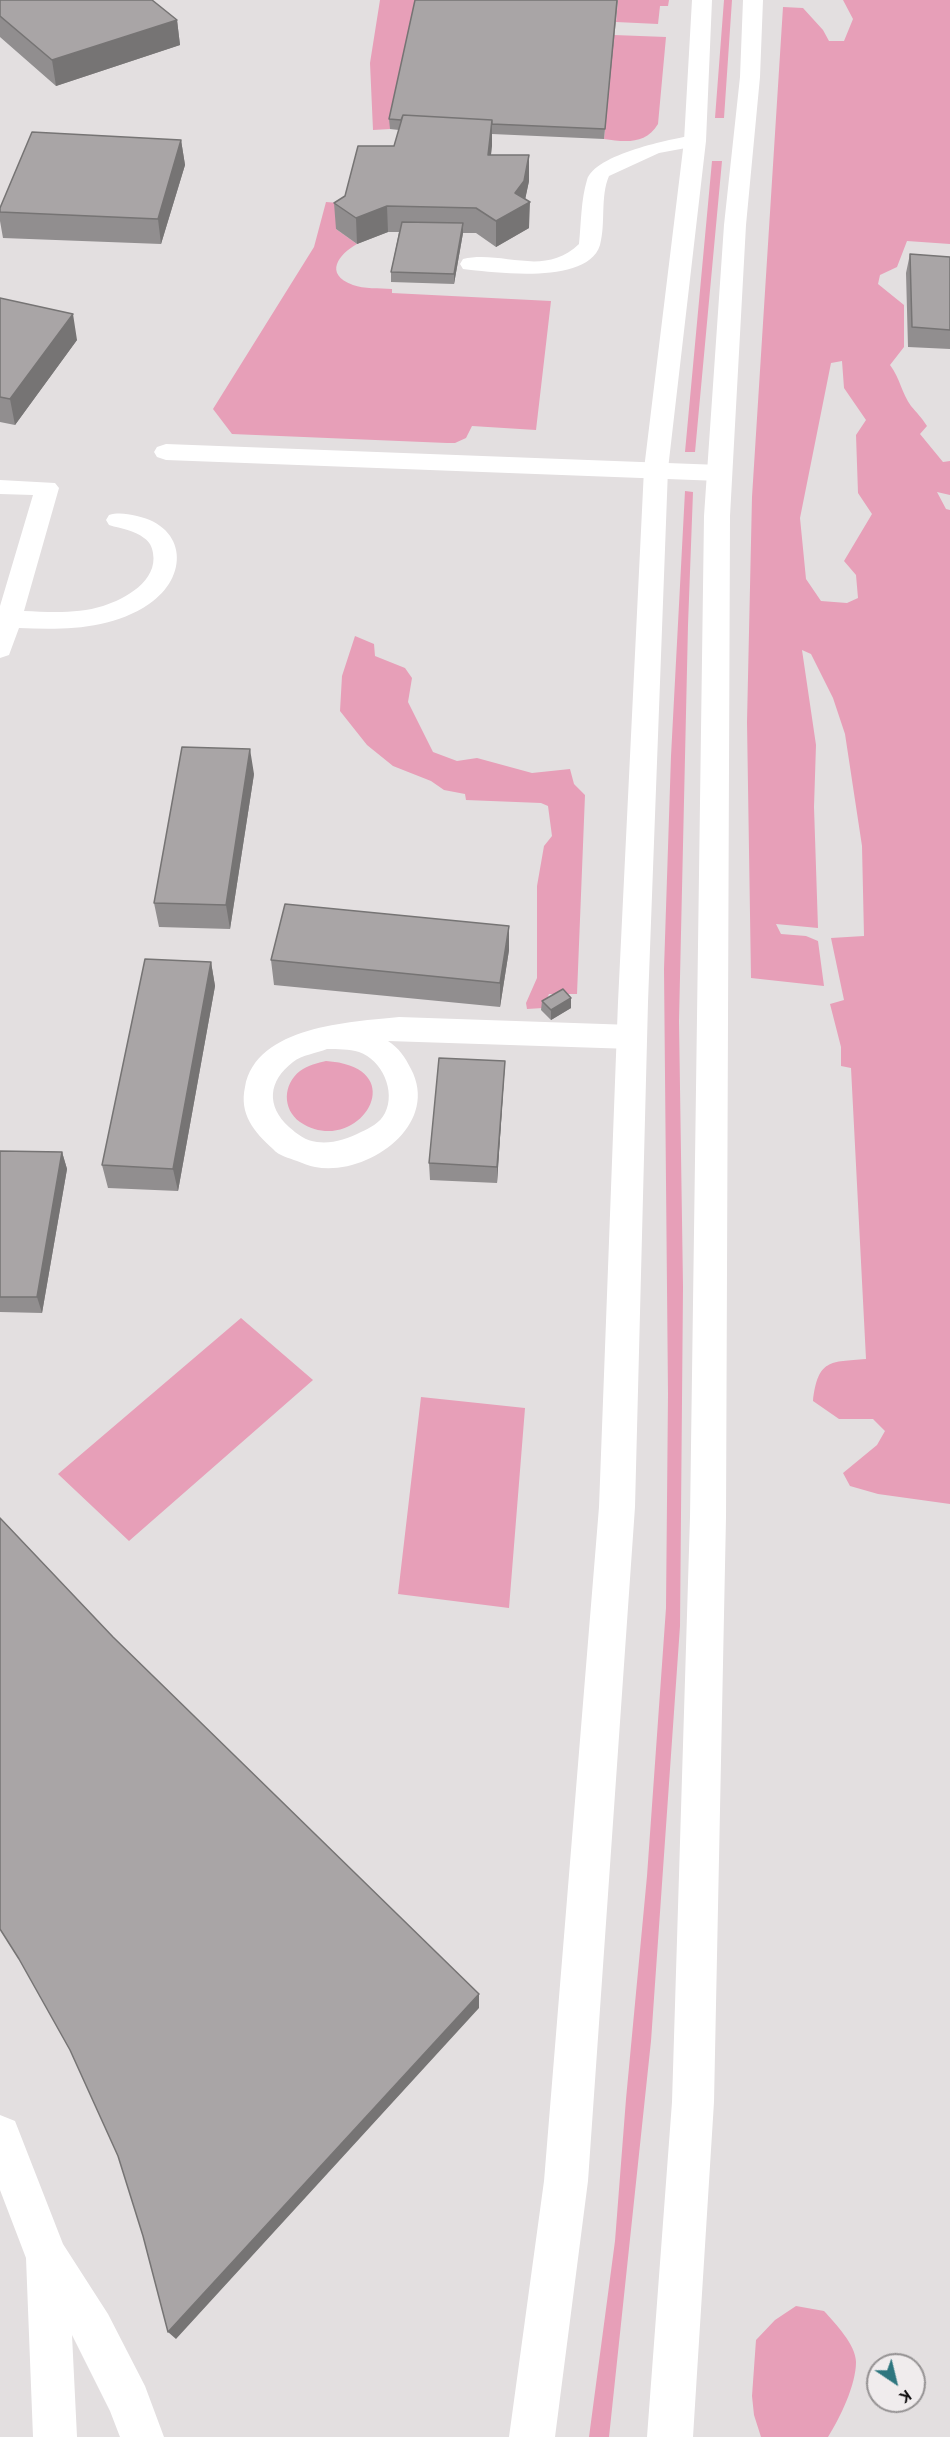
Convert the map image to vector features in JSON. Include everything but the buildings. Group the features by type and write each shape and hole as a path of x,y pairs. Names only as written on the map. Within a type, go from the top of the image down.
{"street":[{"path":"532,2437 566,2181 617,1506 632,1038 656,469 695,141 702,0"},
{"path":"670,2437 693,2102 708,1529 717,516 735,225 750,77 753,0"},
{"path":"166,452 720,473"}],"lane":[{"path":"471,264 540,267 571,261 584,253 589,246 597,179 601,172 654,148 695,141"},
{"path":"0,487 47,488 0,649"},
{"path":"9,619 68,621 87,619 125,608 156,586 165,573 168,559 156,534 134,521 118,520"},
{"path":"326,1037 351,1038 373,1046 391,1059 402,1077 405,1097 399,1115 387,1132 369,1145 347,1153 323,1155 299,1150 280,1140 264,1126 257,1108 257,1090 265,1070 280,1054 301,1042 326,1037 399,1028 632,1038"},
{"path":"391,1059 399,1028"},
{"path":"0,2136 47,2258 93,2328 129,2402 142,2437"},
{"path":"47,2258 55,2437"}],"shaded area":[{"path":"380,0 417,0 390,129 373,130 370,63"},
{"path":"618,0 669,0 668,6 660,6 658,24 616,22"},
{"path":"724,0 732,0 724,118 715,118"},
{"path":"843,0 950,0 950,244 907,241 897,267 880,275 878,284 904,305 904,347 890,365 908,401 927,426 920,434 943,462 950,461 950,495 937,492 946,509 950,510 950,1504 878,1494 850,1486 843,1473 877,1445 885,1431 873,1419 839,1419 813,1401 818,1377 828,1365 866,1359 851,1068 841,1066 841,1047 830,1004 844,1000 831,938 864,936 862,846 845,734 833,698 811,654 802,650 816,745 814,807 818,928 776,924 781,934 806,936 818,941 824,986 751,978 747,722 752,497 783,7 803,8 823,30 829,41 844,41 853,19","holes":["842,361 844,388 866,420 856,435 858,493 872,514 844,561 856,575 858,598 847,603 821,601 806,579 800,518 831,363"]},
{"path":"614,35 666,37 658,124 653,131 641,139 619,141 604,139"},
{"path":"712,161 722,161 695,452 685,452"},
{"path":"326,202 351,204 336,229 357,244 340,258 336,270 338,275 353,285 392,289 392,293 551,301 536,430 472,426 466,438 455,443 232,434 213,409 314,247"},
{"path":"685,491 693,492 679,1021 683,1287 680,1626 651,2041 609,2437 589,2437 615,2241 647,1876 666,1608 668,1394 664,969 671,756"},
{"path":"355,636 374,644 375,656 405,668 412,678 408,702 433,752 457,761 477,758 532,773 570,769 574,784 585,795 577,994 549,994 543,1008 527,1009 526,1003 537,978 537,886 544,846 552,836 548,806 541,803 466,800 465,794 444,790 431,781 393,766 367,745 340,711 342,676"},
{"path":"326,1061 353,1067 368,1078 373,1093 368,1108 357,1121 341,1129 321,1131 294,1117 287,1096 294,1076 306,1067"},
{"path":"241,1318 313,1380 129,1541 58,1474"},
{"path":"421,1397 525,1408 509,1608 398,1594"},
{"path":"796,2306 824,2311 844,2335 855,2355 853,2381 842,2411 828,2437 761,2437 754,2415 752,2396 756,2340 775,2320"}]}
